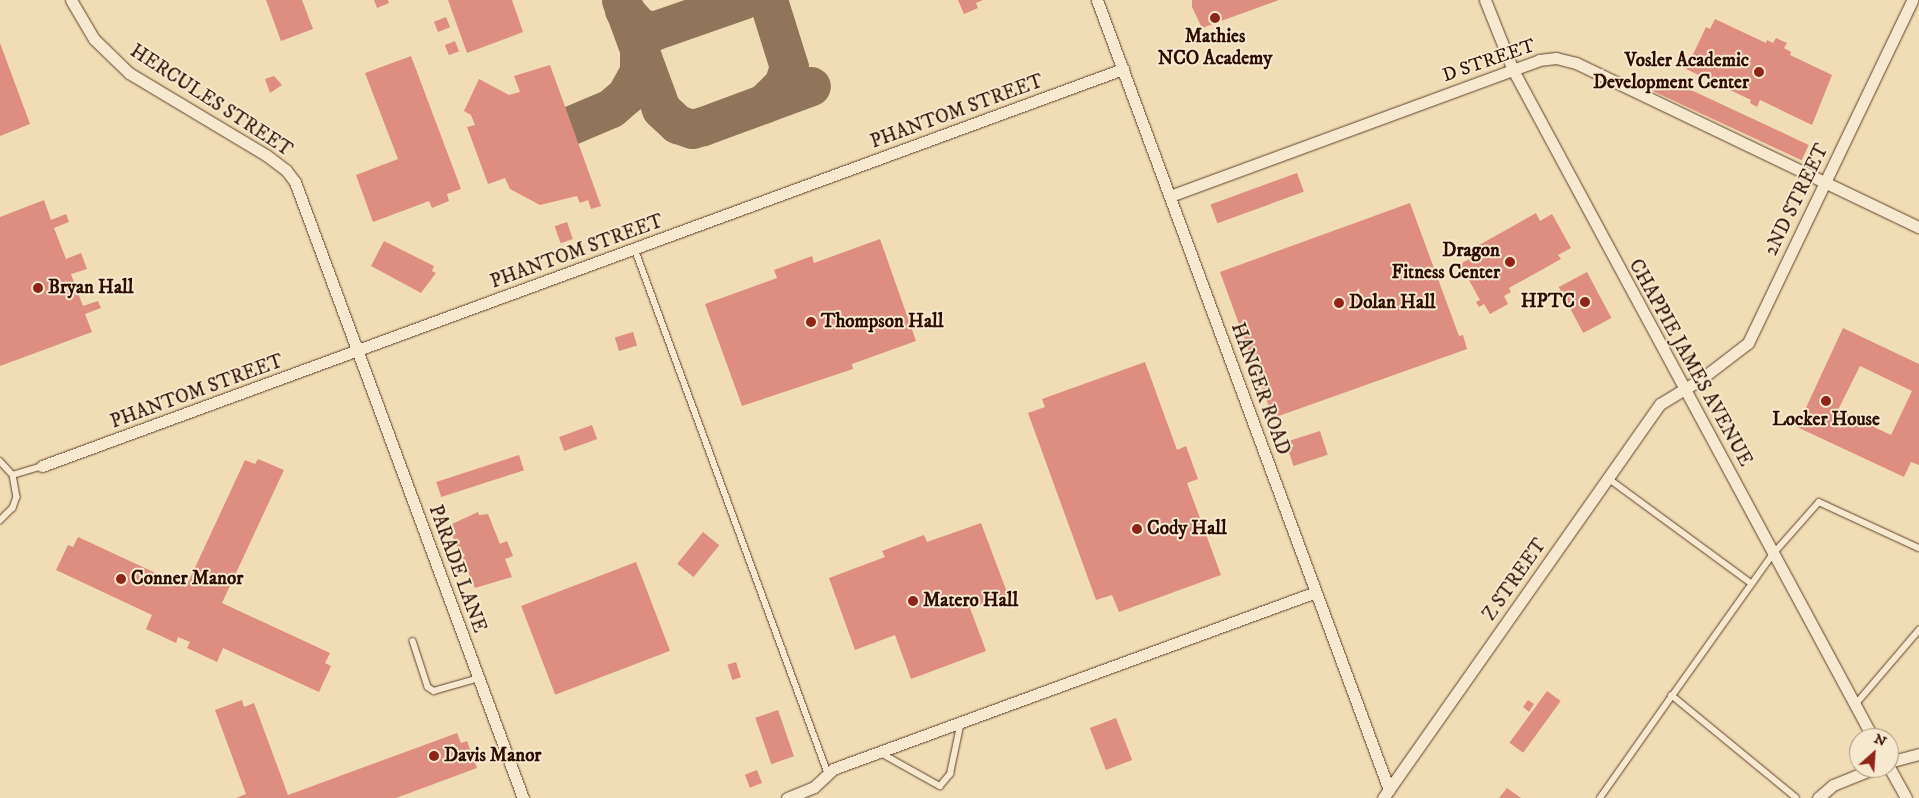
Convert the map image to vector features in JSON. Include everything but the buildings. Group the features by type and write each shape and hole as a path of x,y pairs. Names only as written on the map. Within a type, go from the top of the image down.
{"street":[{"name":"HERCULES STREET","path":"71,0 94,39 129,73 286,170 304,200 359,352"},
{"name":"HANGER ROAD","path":"1097,0 1316,592 1386,794"},
{"name":"CHAPPIE JAMES AVENUE","path":"1485,0 1512,70 1683,391 1868,728"},
{"name":"2ND STREET","path":"1683,391 1748,343 1912,0"},
{"name":"D STREET","path":"1170,196 1512,70 1556,58 1576,63 1919,227"},
{"name":"PHANTOM STREET","path":"42,466 359,352 1123,69"},
{"name":"PARADE LANE","path":"359,352 523,798"},
{"name":"Z STREET","path":"1386,794 1660,404 1683,391"},
{"path":"788,798 814,787 828,774 879,752 1316,592"},
{"path":"1899,759 1919,754"},
{"path":"1818,798 1833,785 1850,778"},
{"path":"1895,778 1906,798"}],"lane":[{"path":"635,249 828,774"},
{"path":"0,461 13,474 17,497 13,508 0,521"},
{"path":"13,474 42,466"},
{"path":"1608,478 1751,583"},
{"path":"1600,798 1751,583 1773,554 1818,502 1919,548"},
{"path":"1855,705 1919,630"},
{"path":"412,641 428,687 434,691 479,678"},
{"path":"1672,696 1796,798"},
{"path":"879,752 940,786 950,774 961,722"}],"taxiway":[{"path":"621,0 661,109 677,124 692,129 703,126 811,86"},
{"path":"624,10 639,27 653,31 742,0"},
{"path":"763,104 783,85 789,67 768,0"},
{"path":"571,125 611,108 626,95 639,72 639,50"}],"place":[{"name":"Mathies NCO Academy","path":"1215,18"},
{"name":"Vosler Academic Development Center","path":"1759,72"},
{"name":"Dragon Fitness Center","path":"1510,262"},
{"name":"Bryan Hall","path":"38,288"},
{"name":"HPTC","path":"1585,302"},
{"name":"Dolan Hall","path":"1339,303"},
{"name":"Thompson Hall","path":"811,322"},
{"name":"Locker House","path":"1826,401"},
{"name":"Cody Hall","path":"1137,529"},
{"name":"Conner Manor","path":"121,579"},
{"name":"Matero Hall","path":"913,601"},
{"name":"Davis Manor","path":"434,756"}]}
